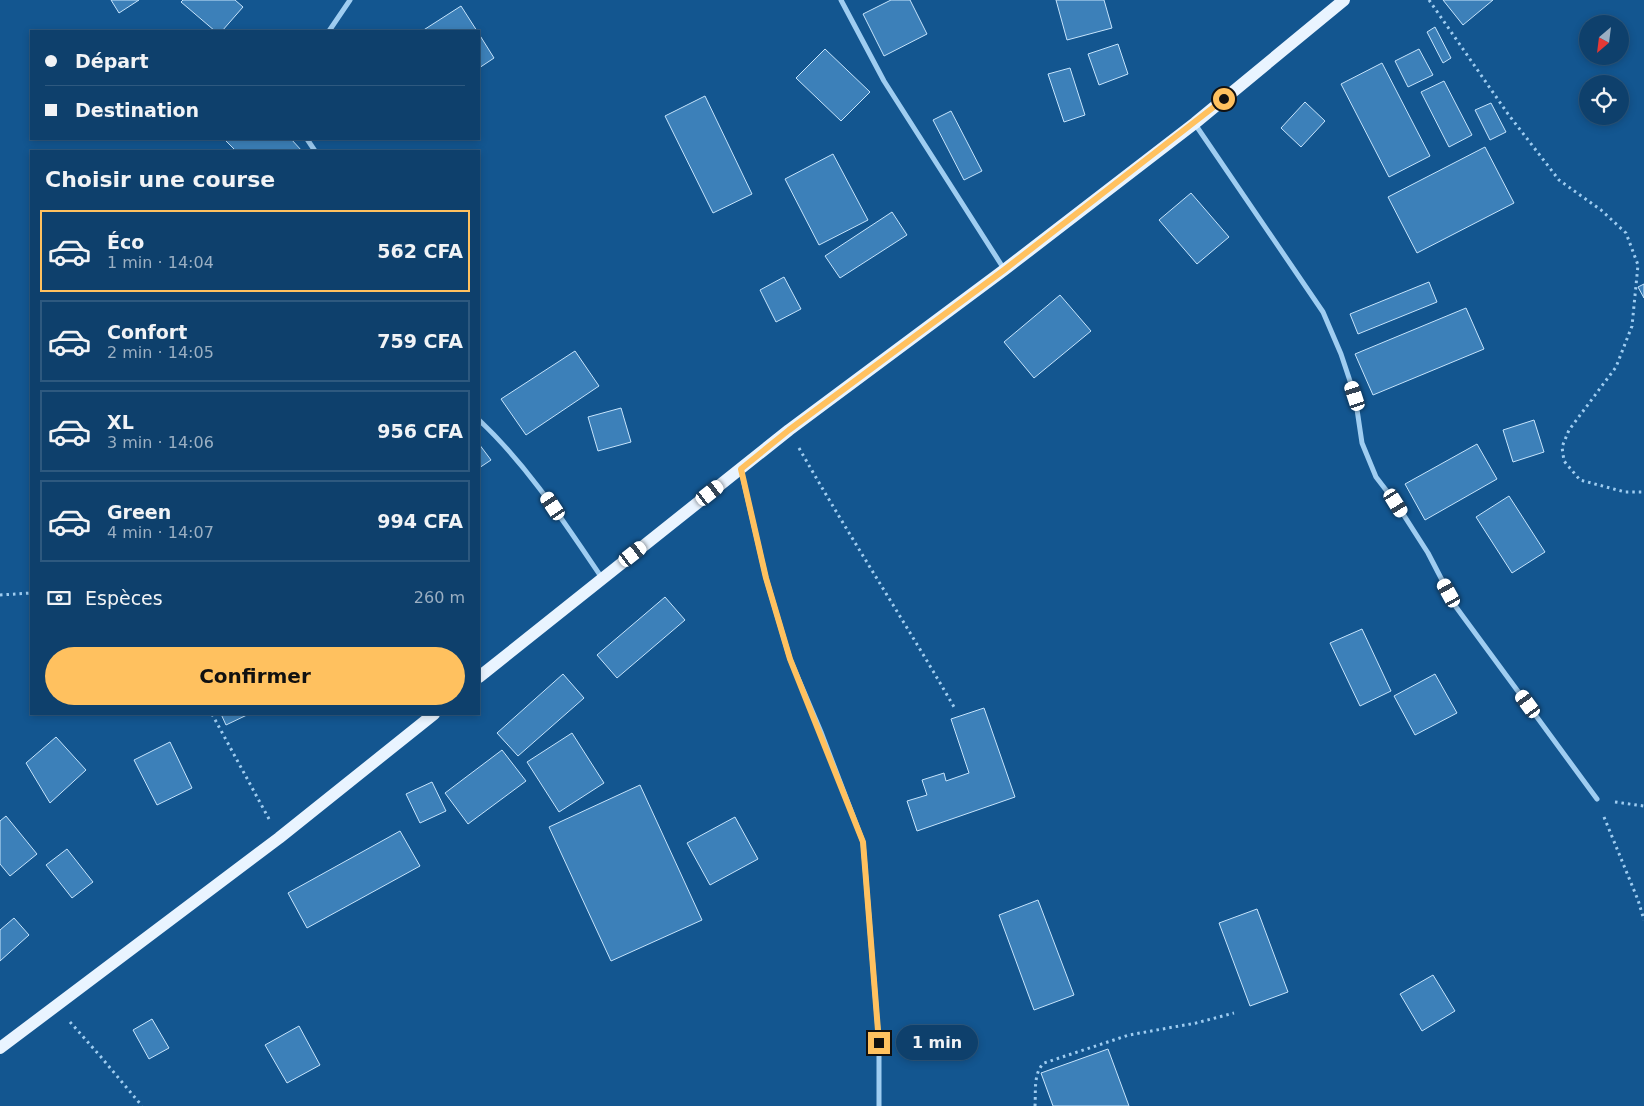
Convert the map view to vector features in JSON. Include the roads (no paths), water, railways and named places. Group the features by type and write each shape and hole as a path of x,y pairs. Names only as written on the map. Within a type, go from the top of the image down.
{"main road":[{"path":"480,676 789,430 1004,270 1195,123 1344,0"},
{"path":"0,1048 280,838 433,715"}],"street":[{"path":"330,30 350,0"},
{"path":"841,0 884,81 1004,270"},
{"path":"1195,123 1322,312 1342,354 1355,396 1362,443 1376,477 1396,503 1428,554 1456,607 1597,799"},
{"path":"480,421 499,439 543,492 602,578"},
{"path":"741,469 766,578 790,659 863,842 879,1043 879,1106"}]}
